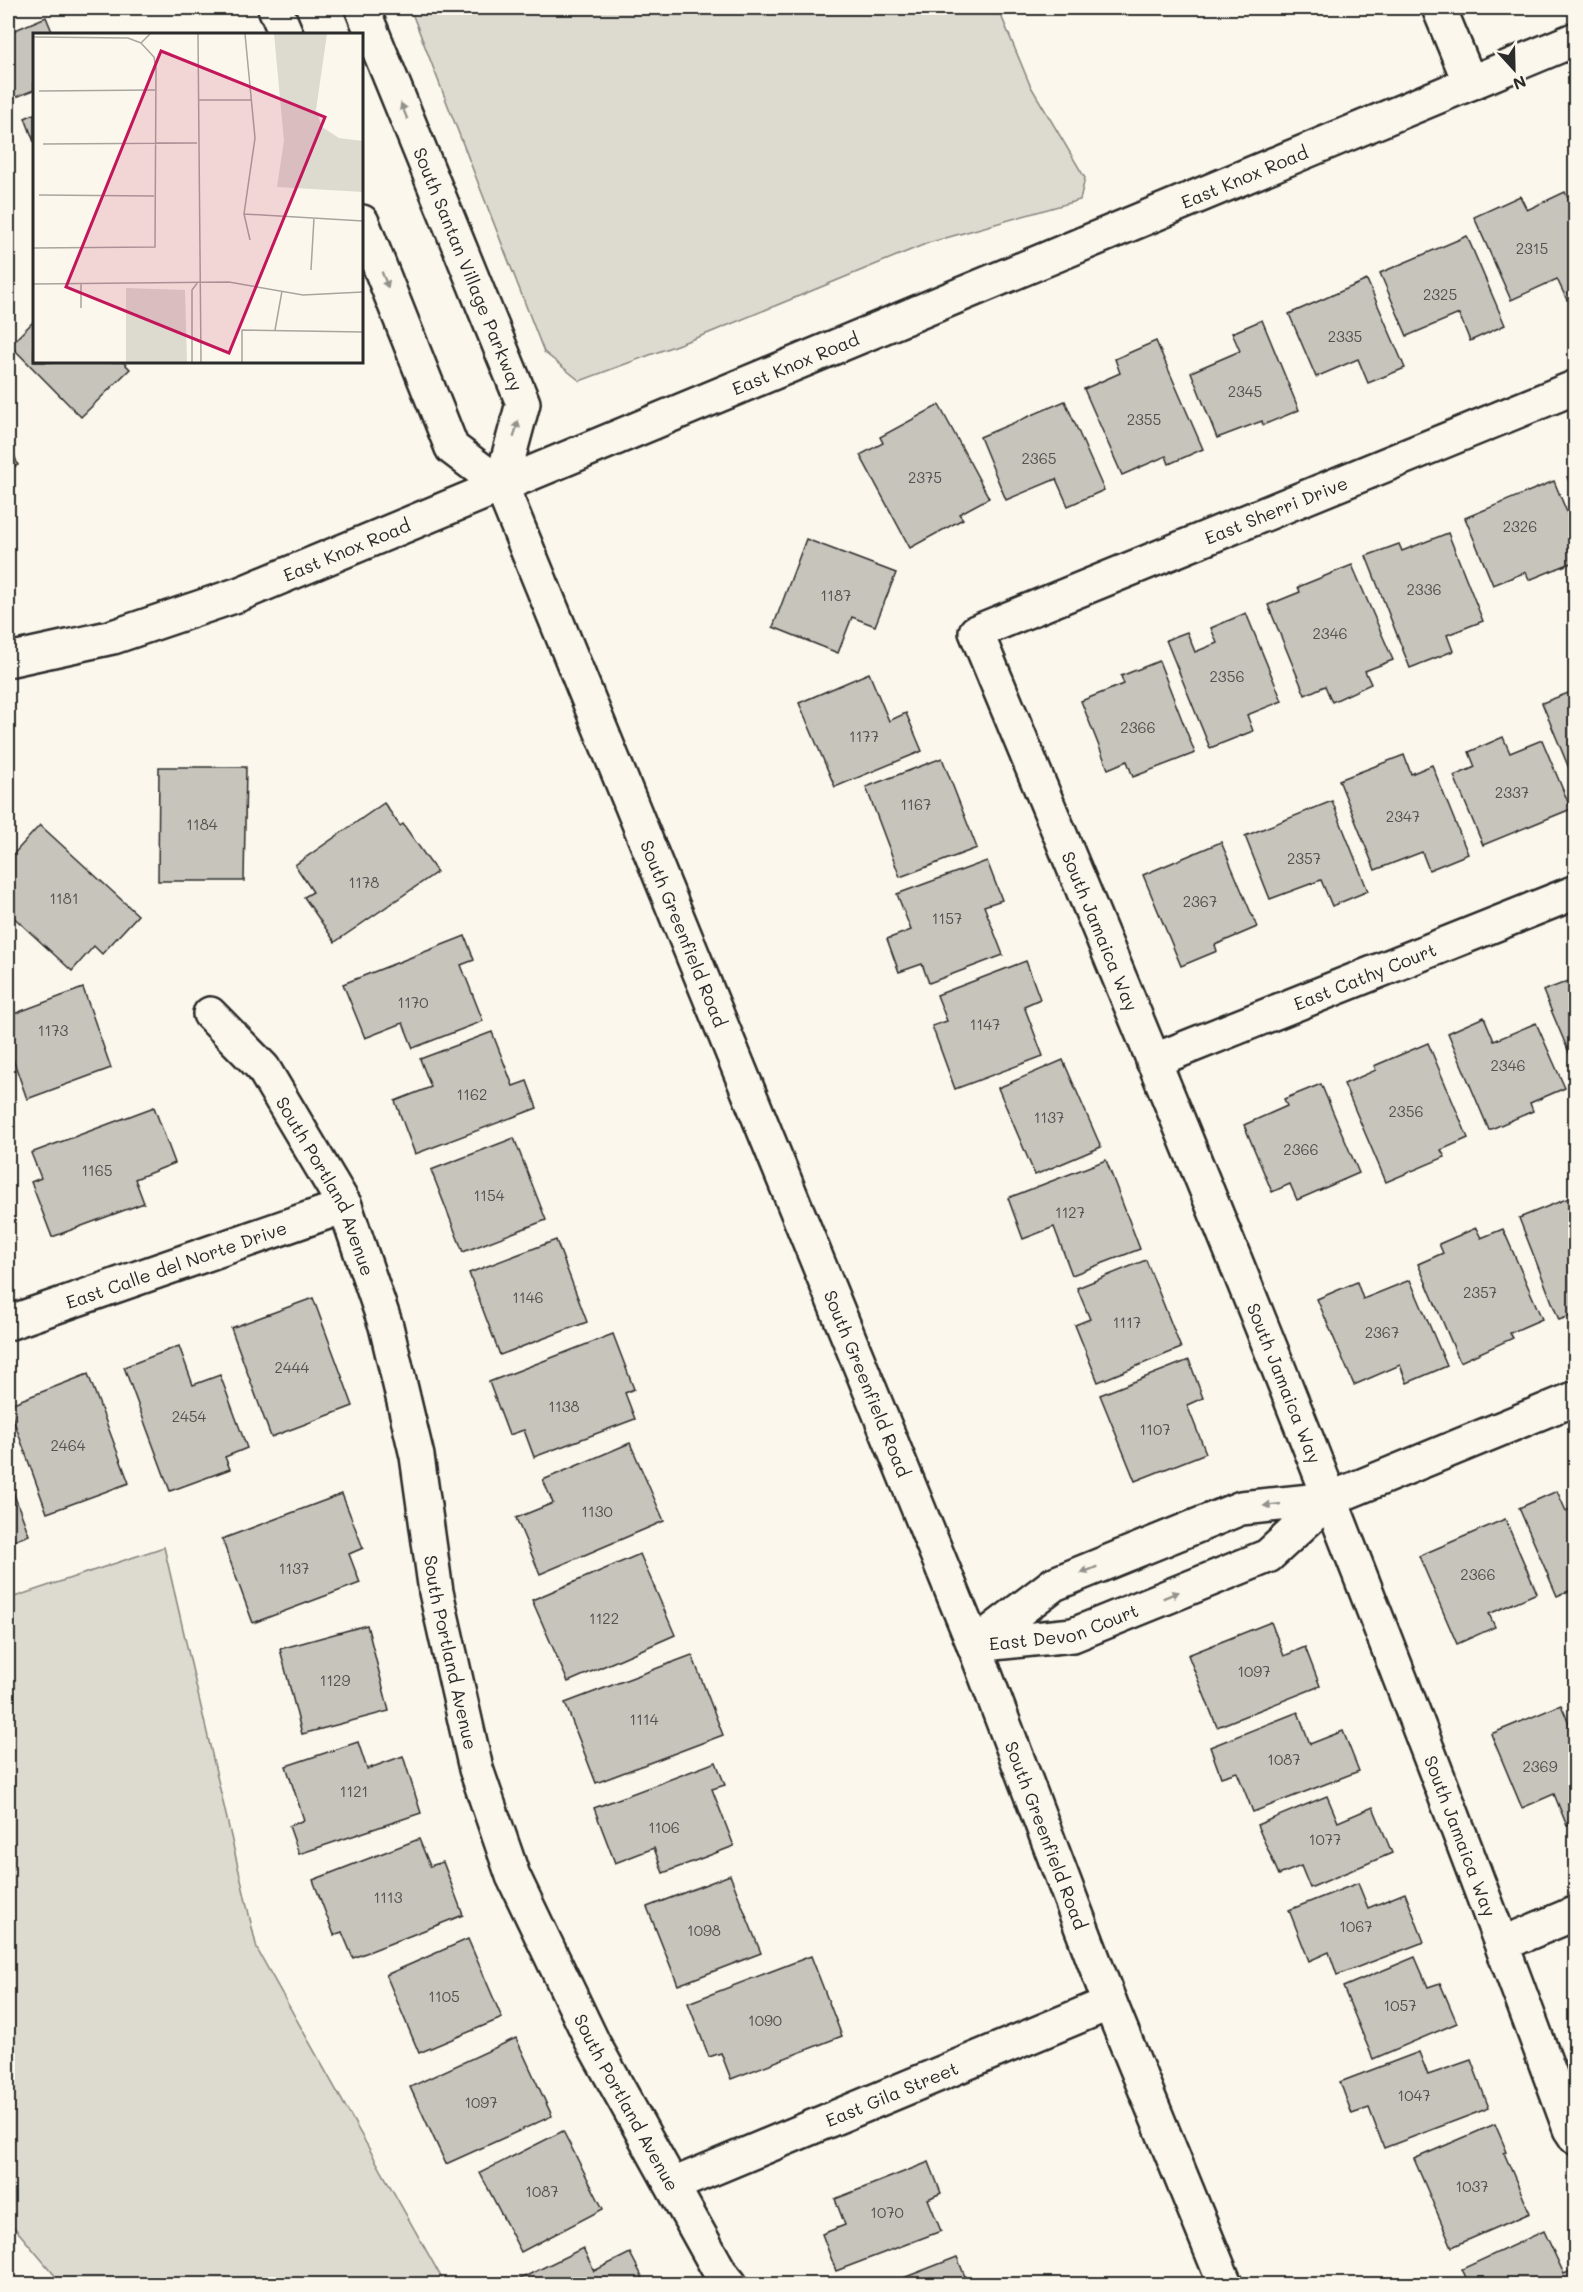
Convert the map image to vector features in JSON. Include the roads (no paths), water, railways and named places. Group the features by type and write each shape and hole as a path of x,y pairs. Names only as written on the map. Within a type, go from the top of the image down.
{"street":[{"path":"275,8 286,33"},
{"name":"South Santan Village Parkway","path":"362,8 523,403 501,485"},
{"path":"1439,8 1470,83"},
{"name":"East Knox Road","path":"8,660 113,637 240,594 1575,39"},
{"path":"363,225 452,448 501,485"},
{"name":"East Sherri Drive","path":"976,632 1575,387"},
{"name":"South Greenfield Road","path":"501,485 974,1645 1110,2003 1225,2284"},
{"name":"South Jamaica Way","path":"976,632 1330,1499 1575,2138"},
{"name":"East Cathy Court","path":"1153,1061 1575,892"},
{"name":"South Portland Avenue","path":"210,1014 263,1068 345,1206 389,1337 417,1456 436,1592 476,1769 513,1876 593,2043 720,2272 730,2284"},
{"name":"East Calle del Norte Drive","path":"8,1323 345,1206"},
{"name":"East Devon Court","path":"974,1645 1054,1584 1241,1508 1330,1499 1575,1398"},
{"name":"East Devon Court","path":"974,1645 1073,1635 1268,1556 1330,1499"},
{"path":"1502,1944 1575,1913"},
{"name":"East Gila Street","path":"673,2185 1110,2003"}]}
